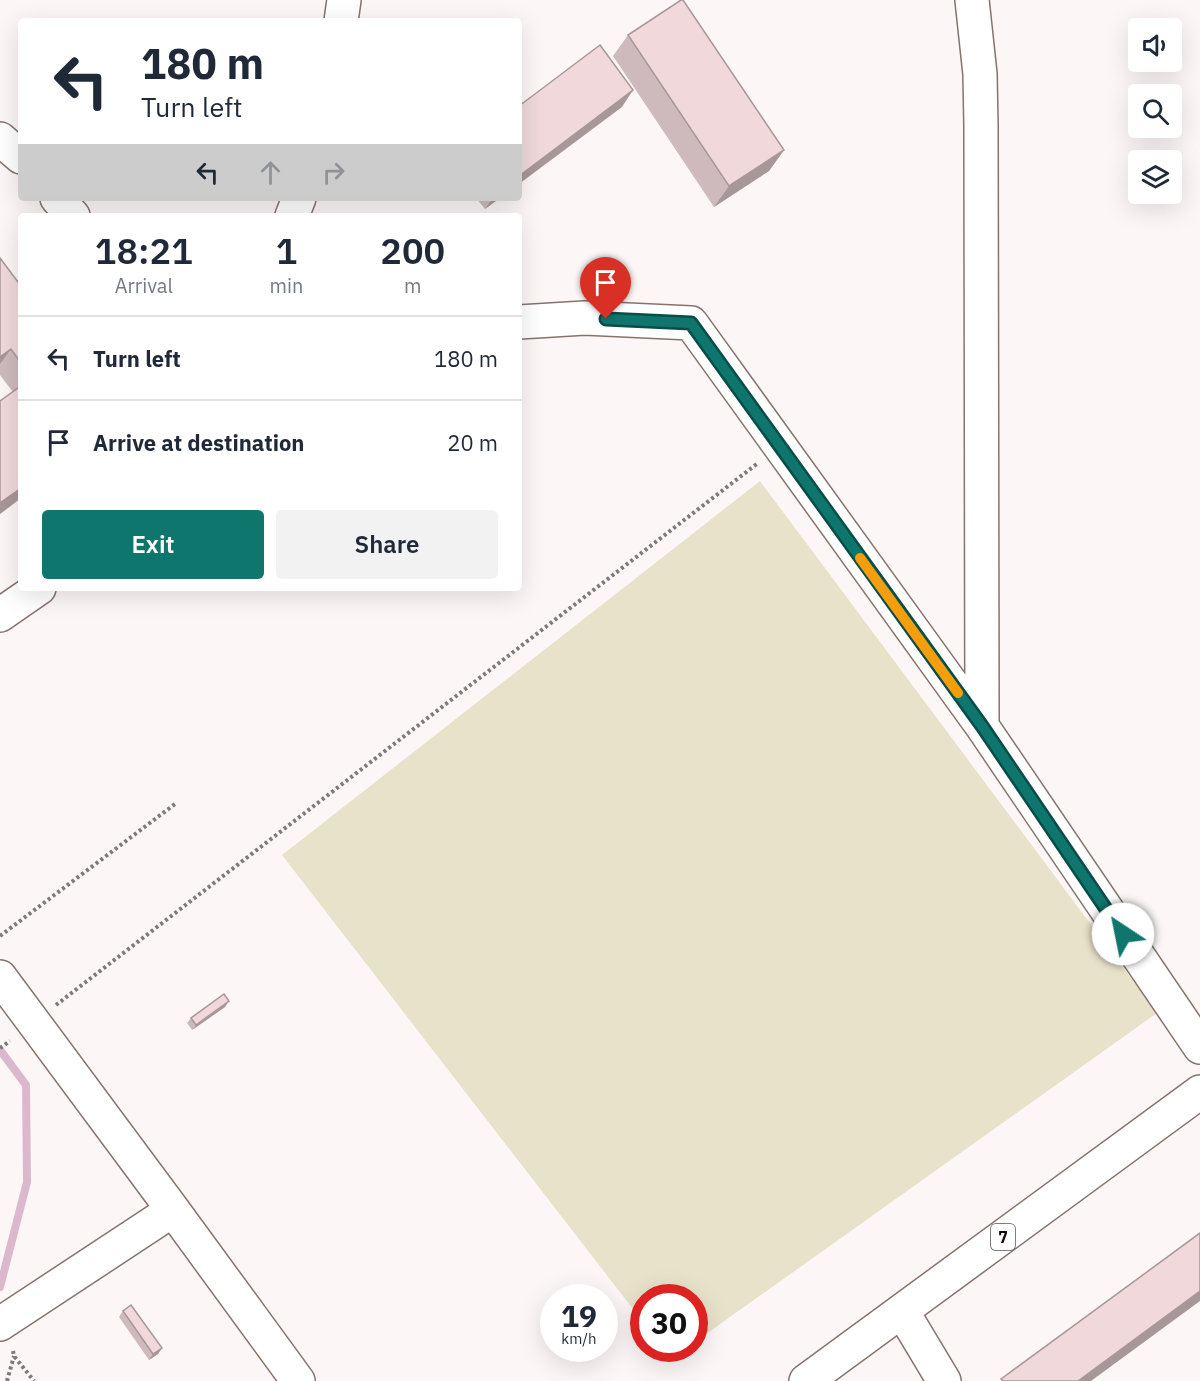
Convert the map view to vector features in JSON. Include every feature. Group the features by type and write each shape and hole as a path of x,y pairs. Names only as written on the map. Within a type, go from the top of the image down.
{"main road":[{"path":"341,18 344,0"},
{"path":"972,0 980,74 981,126 982,726"},
{"path":"0,139 18,155"},
{"path":"60,201 70,213"},
{"path":"522,321 585,318 691,323 982,726 1200,1047"},
{"path":"0,615 35,591"},
{"path":"0,977 23,1031 174,1210 298,1381"},
{"name":"7","path":"806,1381 1200,1092"},
{"path":"0,1324 174,1210"},
{"path":"902,1311 944,1381"}],"path":[{"path":"0,1048 780,446"},
{"path":"0,936 175,804"},
{"path":"8,1381 14,1356 34,1381"}],"shaded area":[{"path":"760,481 1157,1013 708,1333 708,1284 630,1284 630,1305 618,1290 618,1284 614,1284 282,855"}],"building":[{"path":"681,0 784,150 729,186 628,35"},
{"path":"600,45 633,90 522,174 522,104"},
{"path":"0,258 18,282 18,359 11,349 0,357"},
{"path":"18,388 18,490 0,503 0,401"},
{"path":"224,994 229,1001 196,1025 191,1018"},
{"path":"1200,1233 1200,1291 1078,1381 1003,1381 1001,1379"},
{"path":"131,1305 162,1348 153,1354 123,1311"}],"waterway":[{"path":"0,1050 26,1085 27,1182 0,1287"}],"slow traffic":[{"path":"860,558 958,693"}],"route":[{"path":"606,319 691,323 982,726 1123,934"}]}
